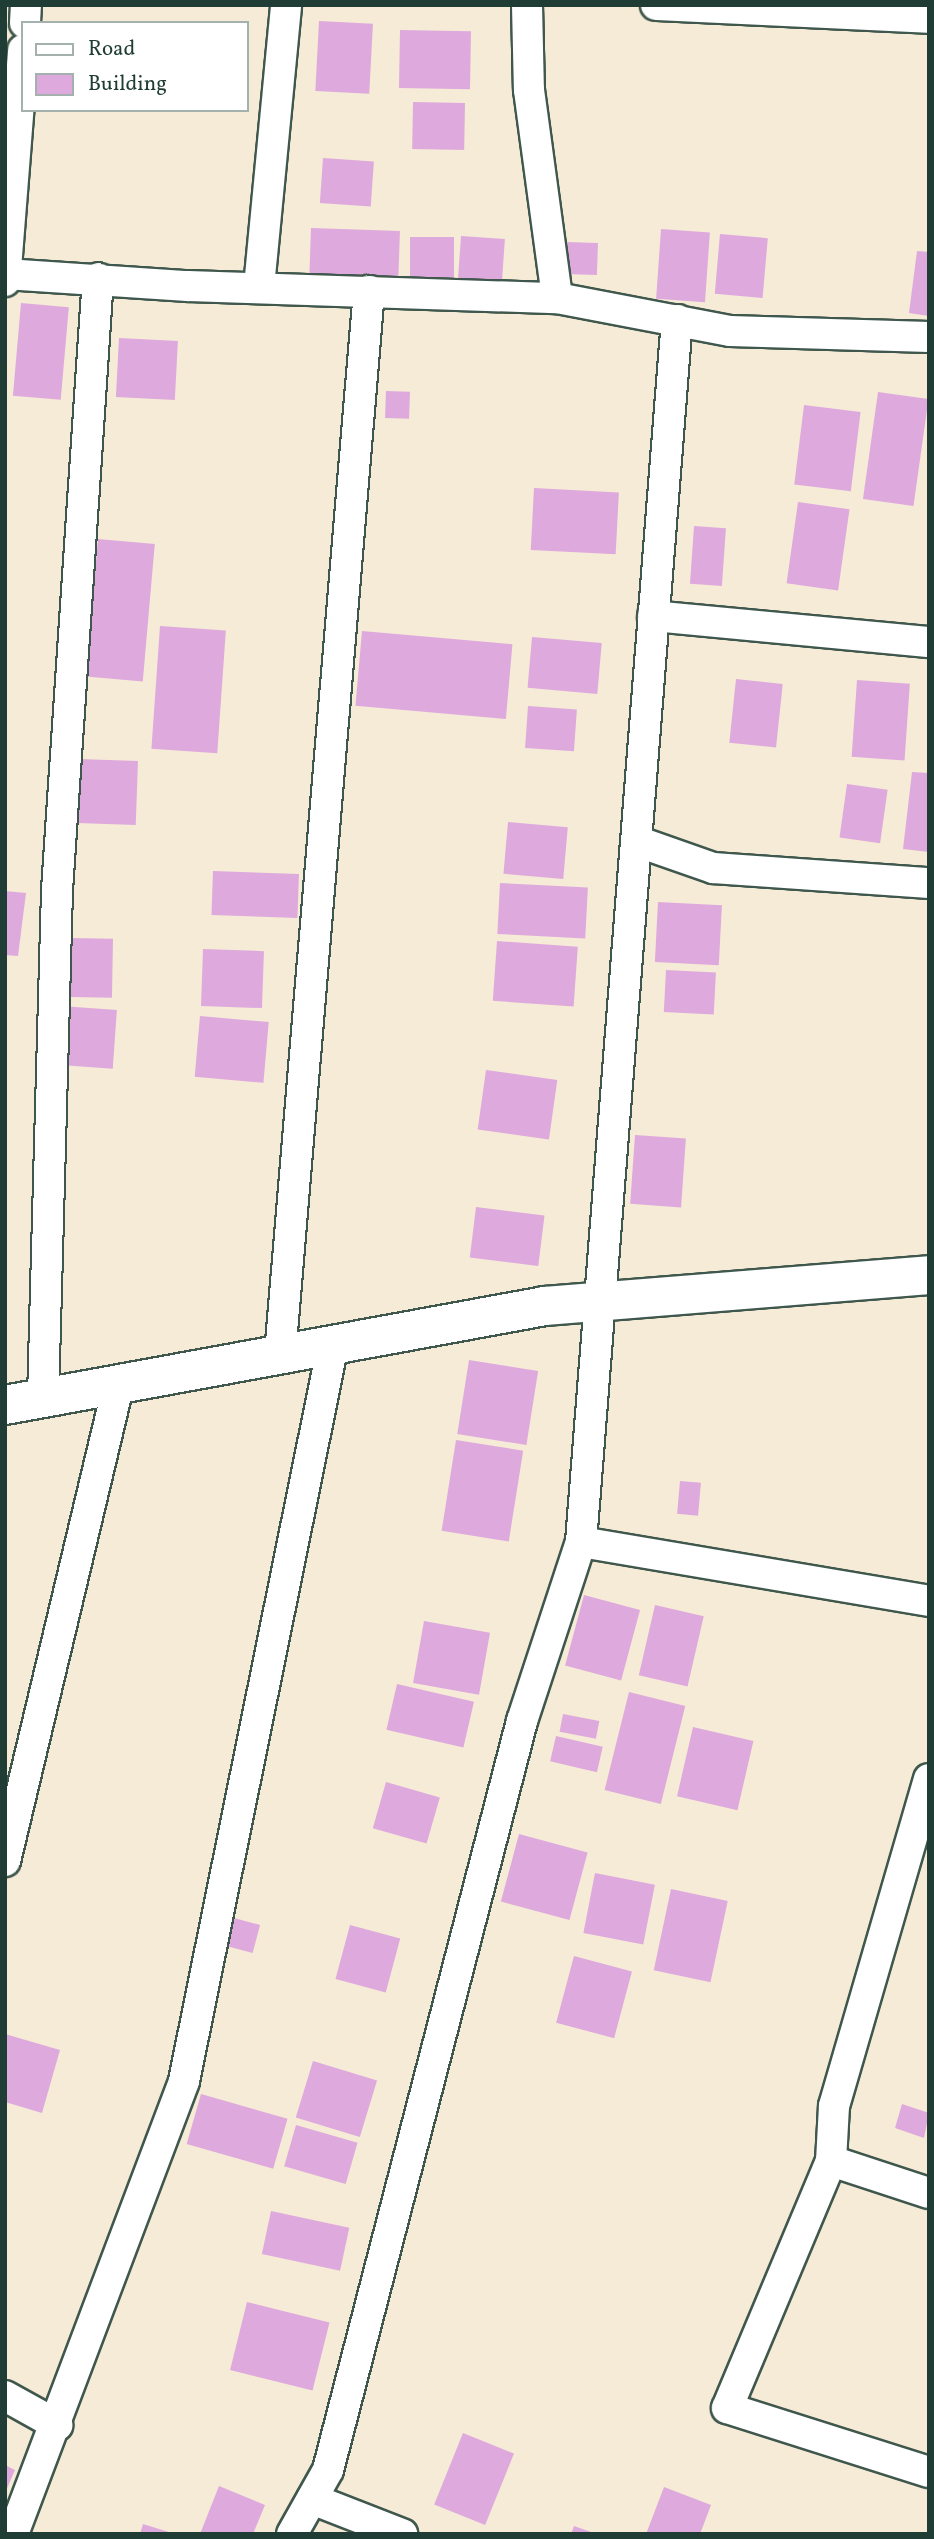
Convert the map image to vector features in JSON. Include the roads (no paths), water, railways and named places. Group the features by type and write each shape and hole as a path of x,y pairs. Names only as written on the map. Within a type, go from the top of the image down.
{"street":[{"path":"259,288 286,5"},
{"path":"527,5 529,90 557,298"},
{"path":"656,5 929,18"},
{"path":"5,281 21,76"},
{"path":"6,274 259,288 557,298 730,331 929,337"},
{"path":"43,1398 57,890 98,278"},
{"path":"280,1355 369,291"},
{"path":"292,2534 332,2456 522,1721 581,1542 677,320"},
{"path":"653,616 929,642"},
{"path":"636,841 713,868 929,883"},
{"path":"5,1405 545,1306 929,1275"},
{"path":"13,2534 57,2425 184,2081 333,1345"},
{"path":"5,1861 119,1384"},
{"path":"581,1542 929,1601"},
{"path":"929,1779 834,2106 831,2161 727,2408 929,2472"},
{"path":"831,2161 929,2193"},
{"path":"5,2396 57,2425"},
{"path":"312,2499 402,2534"}]}
